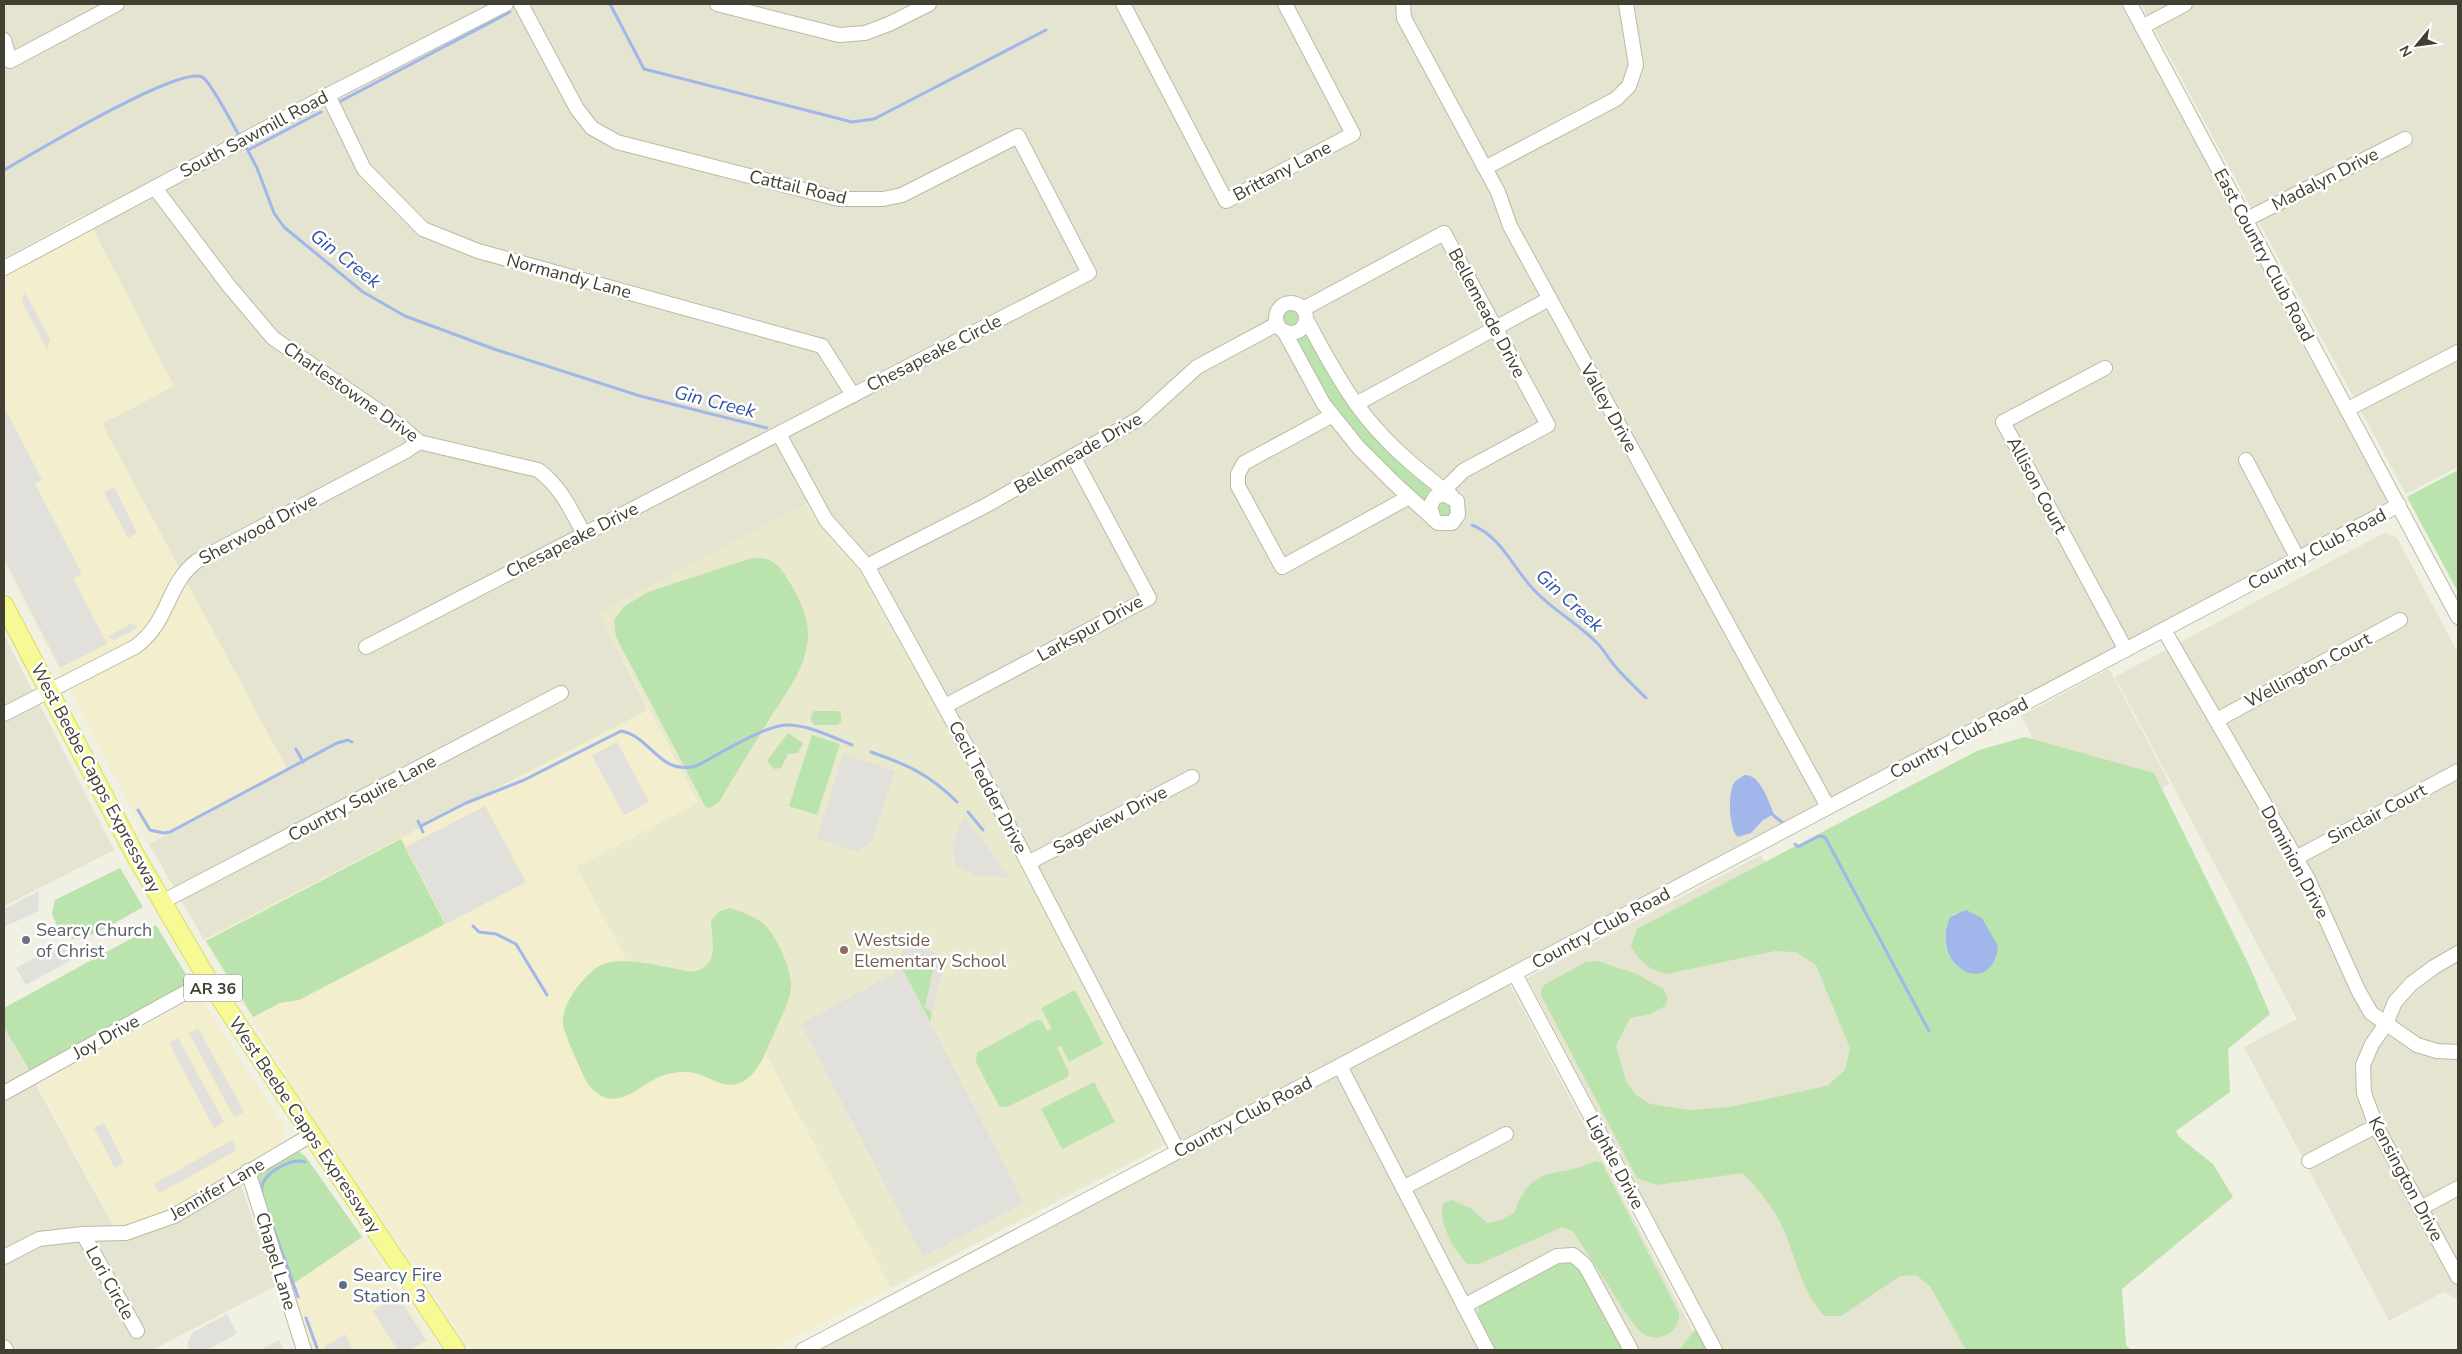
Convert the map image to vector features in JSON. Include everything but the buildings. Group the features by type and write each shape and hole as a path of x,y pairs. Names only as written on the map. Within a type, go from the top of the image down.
{"main road":[{"name":"West Beebe Capps Expressway","path":"4,605 162,902 208,980 456,1350"}],"street":[{"path":"4,40 10,61 117,4"},
{"name":"South Sawmill Road","path":"4,268 328,94 506,4"},
{"name":"Cattail Road","path":"521,4 577,109 592,128 617,142 839,199 860,200 902,195 1018,136 1089,273"},
{"path":"717,4 839,35 865,33 890,24 929,4"},
{"name":"Brittany Lane","path":"1123,4 1226,201 1353,134 1285,4"},
{"name":"Valley Drive","path":"1403,4 1404,18 1498,192 1510,226 1828,808"},
{"path":"1485,168 1616,99 1629,86 1636,64 1626,4"},
{"name":"East Country Club Road","path":"2130,4 2458,617"},
{"path":"2142,27 2185,4"},
{"name":"Normandy Lane","path":"328,94 364,169 423,229 478,250 822,346 853,395"},
{"name":"Madalyn Drive","path":"2246,220 2405,139"},
{"name":"Charlestowne Drive","path":"155,188 229,286 273,338 403,428 418,442 538,470 551,480 562,493 584,534"},
{"name":"Bellemeade Drive","path":"1305,314 1444,233 1548,425 1463,471 1449,494"},
{"name":"Chesapeake Circle","path":"779,434 1089,273"},
{"path":"1356,404 1549,299"},
{"path":"1291,302 1305,314 1356,404 1391,445 1449,494 1459,506 1456,520 1447,524 1434,520 1359,448 1331,416 1281,328 1276,314 1281,306 1291,302"},
{"path":"1281,328 1298,331 1305,314"},
{"name":"Bellemeade Drive","path":"868,566 985,506 1146,414 1184,377 1198,367 1281,328"},
{"path":"2348,409 2458,352"},
{"name":"Allison Court","path":"2105,368 2004,422 2126,650"},
{"path":"1331,416 1244,464 1238,474 1238,486 1282,567 1408,497"},
{"name":"Chesapeake Drive","path":"366,648 779,434"},
{"name":"Cecil Tedder Drive","path":"779,434 826,520 868,566 945,706 1178,1151"},
{"name":"Sherwood Drive","path":"4,714 146,639 155,629 187,569 197,561 406,451 418,442"},
{"name":"Larkspur Drive","path":"945,706 1149,598 1073,456"},
{"path":"2246,460 2298,559"},
{"path":"1434,520 1430,506 1435,497 1449,494"},
{"name":"Country Club Road","path":"803,1350 2399,505"},
{"name":"Wellington Court","path":"2217,720 2400,620"},
{"name":"Dominion Drive","path":"2164,630 2308,879 2358,990 2371,1013 2417,1045 2437,1051 2458,1052"},
{"name":"Country Squire Lane","path":"162,902 561,693"},
{"name":"Sinclair Court","path":"2296,858 2458,771"},
{"name":"Sageview Drive","path":"1028,863 1192,777"},
{"name":"Kensington Drive","path":"2458,953 2434,966 2411,984 2396,1002 2386,1024 2372,1044 2363,1065 2364,1093 2376,1126 2458,1277"},
{"name":"Lightle Drive","path":"1514,974 1715,1350"},
{"name":"Joy Drive","path":"4,1093 208,980"},
{"path":"1340,1066 1488,1350"},
{"path":"2308,1161 2376,1126"},
{"path":"1403,1188 1506,1134"},
{"name":"Jennifer Lane","path":"4,1257 39,1239 83,1234 126,1234 174,1216 311,1135"},
{"name":"Chapel Lane","path":"248,1171 304,1350"},
{"path":"2421,1208 2458,1188"},
{"name":"Lori Circle","path":"83,1234 137,1331"},
{"path":"1464,1306 1558,1256 1573,1255 1585,1265 1631,1350"}],"shaded area":[{"path":"4,4 1398,4 1397,15 1494,196 1506,234 1621,440 1818,805 1181,1143 1027,845 871,559 831,517 819,497 599,613 648,710 204,940 149,844 338,744 357,738 343,739 287,769 102,424 174,386 85,214 4,258"},
{"path":"1405,4 2121,4 2390,505 1830,798 1519,227 1505,191"},
{"path":"2141,4 2458,4 2458,467 2406,494"},
{"path":"92,227 174,386 102,424 287,769 149,842 4,564 4,275"},
{"path":"25,292 50,340 47,349 22,302"},
{"path":"4,407 42,480 35,484 82,574 73,578 107,644 60,668 4,558"},
{"path":"114,487 137,533 128,538 104,492"},
{"name":"Westside Elementary School","path":"806,504 820,525 860,568 982,787 1167,1144 891,1288 754,1032 684,1068 577,867 698,803 599,613"},
{"path":"2384,533 2397,538 2458,653 2458,1299 2443,1292 2389,1321 2244,1047 2297,1019 2115,677"},
{"path":"131,623 138,627 115,640 108,637"},
{"path":"4,635 114,850 4,906"},
{"path":"2109,669 2170,784 2082,831 2021,716"},
{"path":"648,710 698,803 578,867 753,1032 891,1288 770,1350 472,1350 297,1093 204,940"},
{"path":"617,742 649,802 624,815 592,756"},
{"path":"843,754 895,771 872,842 856,851 817,839"},
{"path":"485,806 526,882 446,924 406,847"},
{"path":"964,816 1010,878 975,875 956,866 952,846"},
{"path":"1761,855 2022,1350 1724,1350 1527,978"},
{"path":"39,891 38,911 4,927 4,909"},
{"path":"922,945 938,955 943,969 932,1013 925,1007 934,966 932,960 927,955 915,954 906,959 902,968 1024,1203 923,1257 801,1024 902,969 895,962 904,950"},
{"path":"57,946 80,955 26,985 16,968"},
{"path":"1509,983 1703,1350 814,1350"},
{"path":"199,996 283,1125 284,1134 281,1143 170,1209 140,1224 115,1227 38,1084"},
{"path":"4,1027 121,1240 178,1220 240,1183 276,1286 152,1350 4,1350"},
{"path":"198,1028 244,1112 234,1117 189,1033"},
{"path":"178,1038 224,1122 214,1128 169,1043"},
{"path":"104,1123 124,1163 115,1168 94,1128"},
{"path":"232,1140 237,1150 160,1193 154,1184"},
{"path":"362,1237 439,1350 307,1350 287,1288"},
{"path":"397,1295 426,1340 411,1350 398,1350 373,1311"},
{"path":"227,1314 237,1334 207,1350 190,1350 187,1345 192,1333"},
{"path":"345,1334 353,1350 326,1350 324,1347"},
{"path":"279,1340 283,1350 260,1350"}],"green space":[{"path":"1290,308 1297,311 1300,318 1297,325 1290,328 1283,325 1280,318 1283,311"},
{"path":"1306,334 1430,488 1430,496 1425,500 1421,499 1383,465 1334,409 1296,339"},
{"path":"2458,470 2458,592 2407,497"},
{"path":"1449,501 1454,513 1443,520 1434,508 1437,502"},
{"path":"752,558 771,561 783,571 800,602 805,616 808,630 807,649 799,671 787,693 719,802 709,808 705,806 616,637 614,620 625,606 648,592"},
{"path":"814,711 838,711 841,714 841,722 838,725 814,725 810,718"},
{"path":"788,733 803,743 798,753 788,754 781,768 774,769 767,761"},
{"path":"812,735 840,744 817,815 789,806"},
{"path":"2025,737 2154,773 2249,965 2270,1014 2228,1049 2230,1092 2176,1131 2179,1137 2213,1164 2233,1197 2122,1289 2126,1345 2131,1350 1966,1350 1930,1286 1916,1275 1900,1276 1841,1316 1824,1316 1805,1287 1777,1216 1762,1194 1743,1173 1657,1185 1637,1178 1542,997 1541,991 1544,985 1586,962 1597,961 1637,974 1663,989 1668,998 1665,1006 1650,1014 1630,1018 1616,1046 1626,1081 1636,1095 1650,1104 1690,1110 1730,1107 1827,1086 1845,1070 1850,1048 1816,965 1796,952 1775,951 1666,974 1649,967 1634,952 1631,946 1637,929 1979,750","holes":["1956,913 1961,969 1951,958 1945,939 1947,924 1950,917"]},
{"path":"401,839 445,924 299,1000 280,1003 253,1017 206,941"},
{"path":"120,868 143,907 89,936 74,939 66,936 57,925 52,913 55,900"},
{"path":"730,908 756,919 769,929 783,954 791,981 786,1007 764,1056 754,1073 744,1081 730,1085 690,1072 673,1073 654,1079 626,1096 608,1098 598,1094 588,1084 564,1030 563,1017 570,998 576,989 591,972 606,963 625,961 692,972 701,969 711,959 713,945 711,921 720,911"},
{"path":"156,925 193,986 31,1074 4,1027 4,1008"},
{"path":"915,954 927,955 934,966 925,1007 932,1013 930,1022 902,968 906,959"},
{"path":"1075,990 1103,1044 1069,1062 1061,1046 1057,1047 1069,1072 1068,1077 1007,1107 999,1106 976,1062 977,1053 1036,1020 1042,1021 1047,1031 1052,1029 1041,1008"},
{"path":"1094,1082 1115,1122 1062,1149 1041,1109"},
{"path":"290,1152 300,1152 306,1157 362,1237 287,1288 254,1179 257,1173"},
{"path":"1595,1161 1602,1163 1679,1313 1676,1326 1667,1335 1655,1338 1648,1336 1641,1332 1631,1321 1573,1231 1562,1227 1479,1264 1468,1264 1448,1235 1442,1210 1444,1203 1452,1200 1470,1208 1488,1223 1502,1220 1514,1213 1521,1197 1529,1186 1538,1179 1582,1167"},
{"path":"1559,1263 1570,1263 1579,1269 1623,1350 1494,1350 1477,1317 1479,1307"},
{"path":"1697,1329 1708,1350 1679,1350 1694,1331"}],"water":[{"path":"1745,775 1751,776 1760,784 1774,814 1763,820 1751,833 1738,837 1731,820 1730,796 1734,783"},
{"path":"1966,910 1982,918 1998,946 1993,962 1985,971 1974,974 1964,971 1954,962 1947,950 1946,935 1950,917"}],"waterway":[{"path":"610,4 644,69 852,122 874,119 1046,30"},
{"path":"339,102 510,12"},
{"name":"Gin Creek","path":"4,170 136,97 188,77 202,77 206,80 240,137"},
{"path":"248,150 321,112"},
{"name":"Gin Creek","path":"245,145 257,168 274,213 284,227 363,292 405,316 494,349 640,396 767,428"},
{"name":"Gin Creek","path":"1472,525 1491,537 1535,591 1591,637 1646,698"},
{"path":"421,826 466,803 524,780 621,731 631,734 640,740 664,761 683,768 696,766 753,736 785,725 811,729 852,745"},
{"path":"138,810 150,830 163,833 170,832 337,743 348,740 352,742"},
{"path":"296,749 303,762"},
{"path":"871,752 917,771 937,784 957,802"},
{"path":"968,812 983,830"},
{"path":"1773,815 1783,823"},
{"path":"418,821 423,832"},
{"path":"1795,844 1798,847 1819,836 1825,837 1929,1031"},
{"path":"473,926 479,932 496,934 516,944 547,995"},
{"path":"262,1195 263,1183 275,1170 288,1163 305,1162"},
{"path":"268,1213 298,1297"},
{"path":"306,1318 317,1348"}],"place":[{"name":"Searcy Church of Christ","path":"26,940"},
{"name":"Westside Elementary School","path":"844,950"},
{"name":"Searcy Fire Station 3","path":"343,1285"}]}
